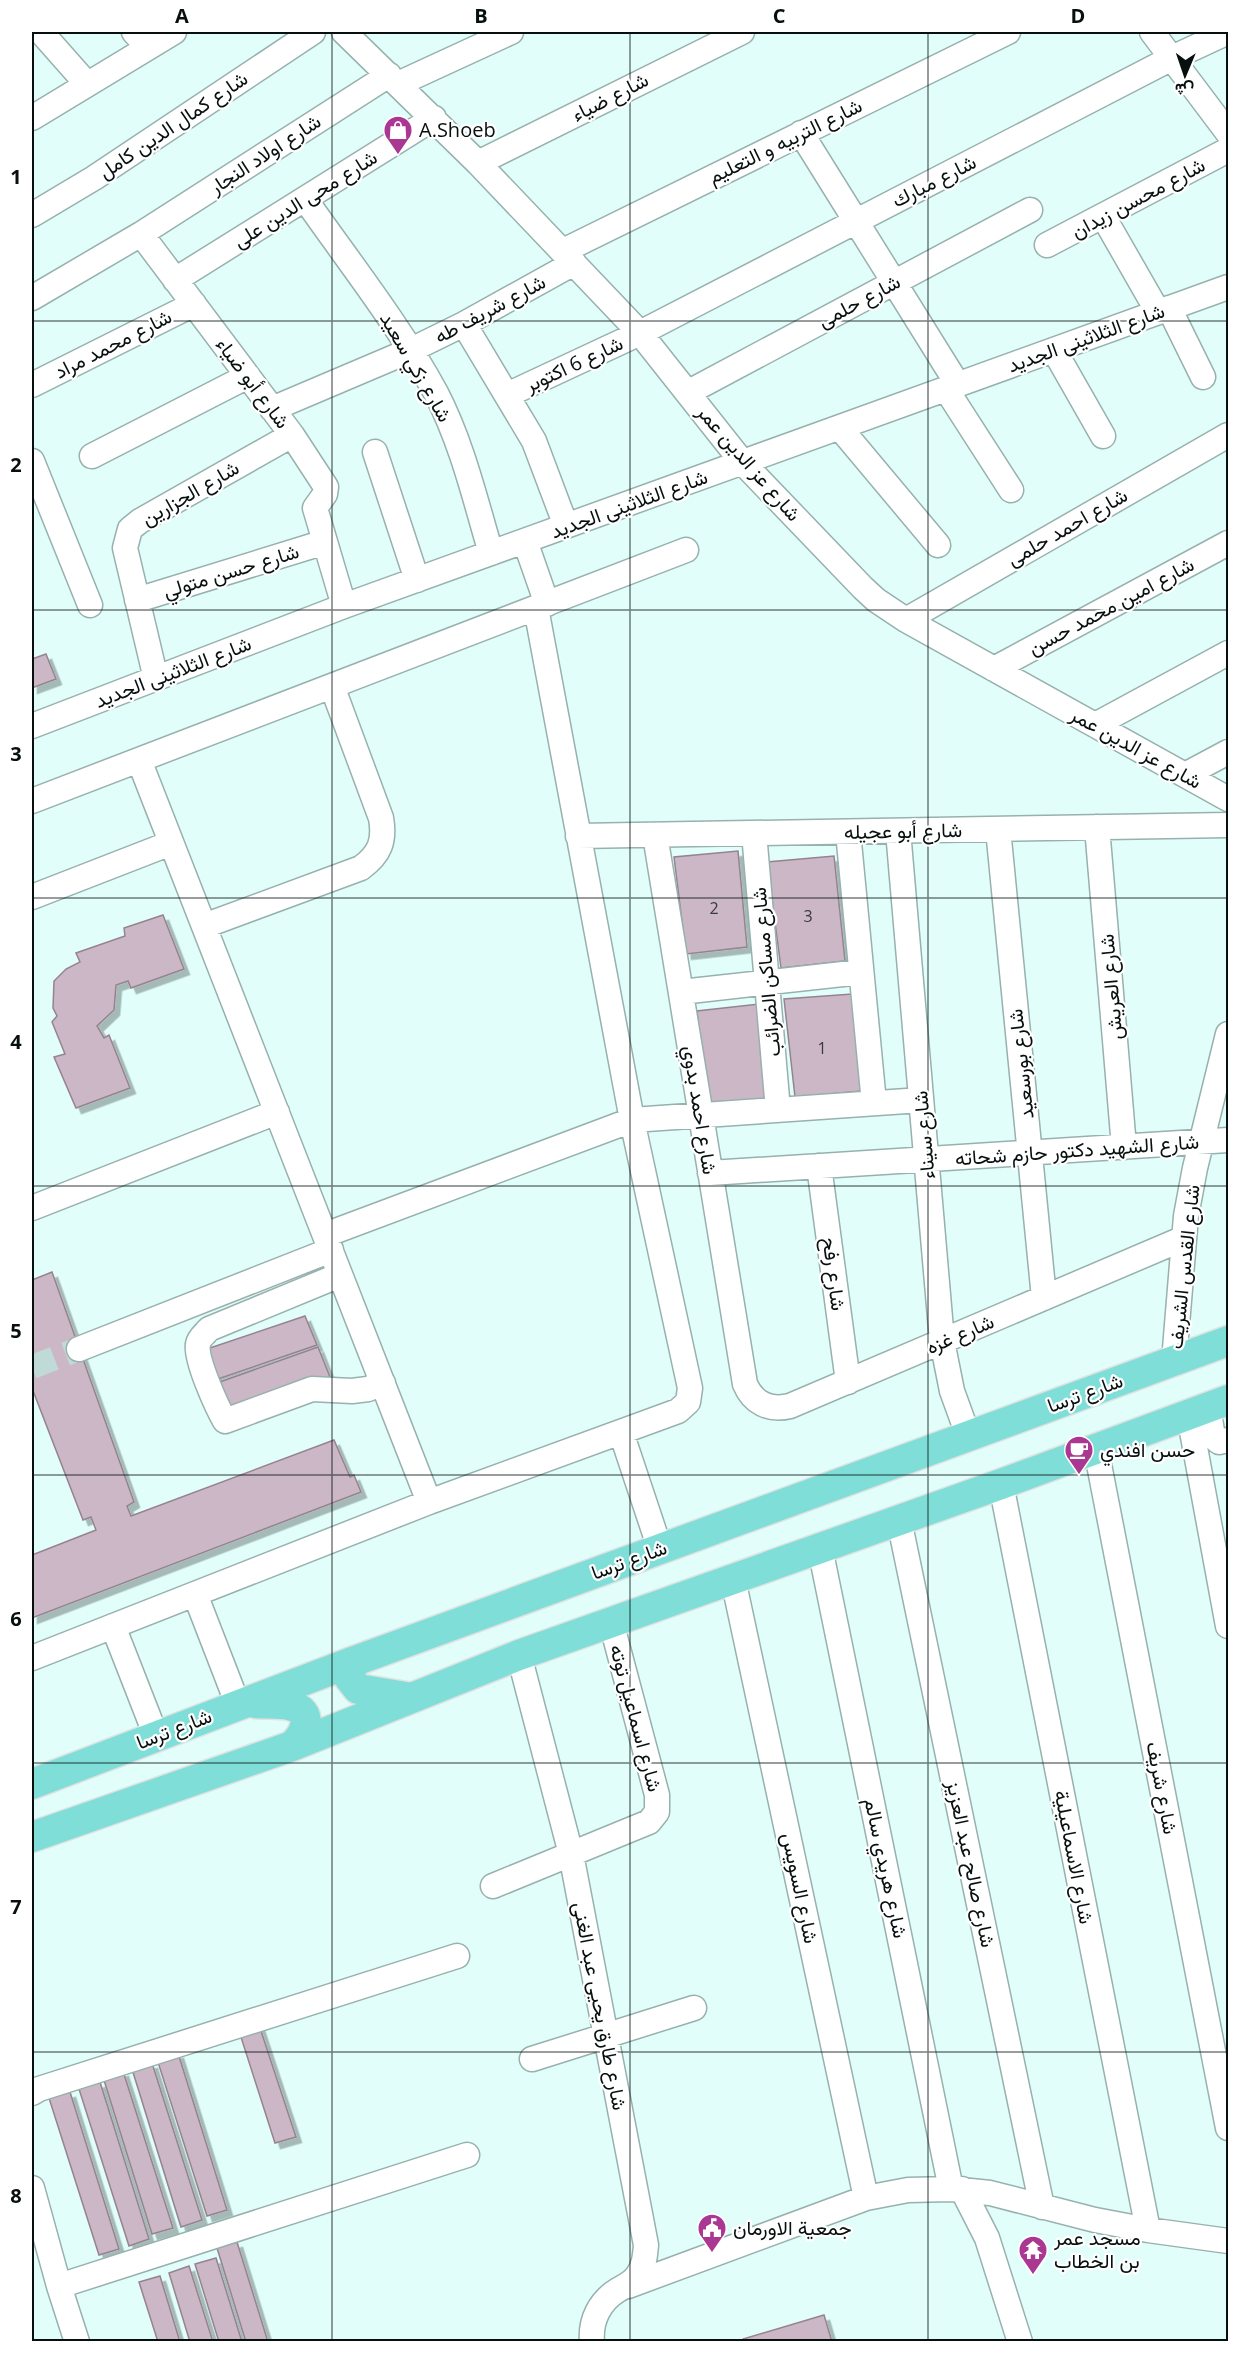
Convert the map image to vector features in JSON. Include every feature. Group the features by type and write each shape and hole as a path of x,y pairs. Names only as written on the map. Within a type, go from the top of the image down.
{"main road":[{"name":"شارع ترسا","path":"32,1784 352,1662 1228,1341"},
{"path":"32,1838 292,1746 519,1655 1001,1484 1208,1407"},
{"path":"352,1662 350,1679 358,1689 413,1698"},
{"path":"241,1704 290,1705 298,1708 306,1721 305,1730 302,1737 292,1746"}],"street":[{"path":"40,32 87,84"},
{"path":"32,118 87,84 141,39 174,32"},
{"name":"شارع كمال الدين كامل","path":"32,215 94,178 313,32"},
{"name":"شارع اولاد النجار","path":"32,298 394,79 511,32"},
{"name":"شارع ضياء","path":"478,163 742,32"},
{"name":"شارع التربيه و التعليم","path":"568,257 801,133 1008,32"},
{"path":"1152,32 1228,133"},
{"name":"شارع مبارك","path":"640,333 1172,58 1228,32"},
{"name":"شارع عز الدين عمر","path":"353,34 640,333 743,463 862,588 906,620 1228,799"},
{"name":"شارع محى الدين على","path":"176,280 434,118"},
{"path":"801,133 894,283 1011,490"},
{"name":"شارع محسن زيدان","path":"1047,245 1228,150"},
{"name":"شارع زكي سعيد","path":"305,199 411,350 436,394 457,440 491,553"},
{"name":"شارع حلمى","path":"689,392 1030,210"},
{"path":"1103,216 1164,310 1203,377"},
{"name":"شارع أبو ضياء","path":"141,234 292,435 326,487 326,494 315,508 325,542"},
{"name":"شارع شريف طه","path":"272,409 411,350 464,324 568,257"},
{"name":"شارع الثلاثينى الجديد","path":"32,726 344,606 1228,287"},
{"name":"شارع محمد مراد","path":"32,385 194,304"},
{"path":"464,324 534,441 566,526"},
{"name":"شارع 6 اكتوبر","path":"507,395 640,333"},
{"path":"1054,350 1103,436"},
{"path":"92,456 248,376"},
{"path":"840,428 938,544"},
{"name":"شارع الجزارين","path":"156,679 125,548 127,536 134,524 292,435"},
{"name":"شارع احمد حلمى","path":"906,620 1228,435"},
{"path":"375,453 417,580"},
{"path":"32,461 90,605"},
{"path":"32,1658 429,1502 678,1411 684,1407 690,1395 632,1120 578,836 541,606 525,541"},
{"path":"325,542 344,606"},
{"name":"شارع حسن متولي","path":"138,600 325,542"},
{"name":"شارع امين محمد حسن","path":"994,669 1228,543"},
{"path":"32,801 686,550"},
{"path":"1095,725 1228,653"},
{"path":"204,926 362,868 374,859 381,847 384,833 381,818 332,686"},
{"path":"1185,775 1228,752"},
{"path":"139,760 429,1502"},
{"name":"شارع أبو عجيله","path":"578,836 1228,825"},
{"name":"شارع العريش","path":"1097,827 1124,1147"},
{"name":"شارع بورسعيد","path":"998,829 1044,1298"},
{"name":"شارع سيناء","path":"898,831 942,1341 952,1391 968,1435"},
{"path":"848,832 874,1103"},
{"name":"شارع مساكن الضرائب","path":"754,833 778,1110"},
{"name":"شارع احمد بدوي","path":"655,835 745,1384"},
{"path":"32,897 171,843"},
{"path":"681,992 861,972"},
{"name":"شارع القدس الشريف","path":"1174,1360 1182,1239 1201,1142 1228,1034"},
{"path":"79,1348 328,1243 632,1120 921,1100"},
{"path":"32,1208 277,1112"},
{"name":"شارع الشهيد دكتور حازم شحاته","path":"711,1173 1228,1140"},
{"name":"شارع رفح","path":"819,1166 848,1382"},
{"name":"شارع غزه","path":"745,1384 759,1402 782,1408 1182,1239"},
{"path":"340,1275 209,1329 198,1342 198,1354 217,1407 225,1421 312,1389 352,1391 368,1389 382,1383"},
{"path":"1208,1407 1213,1437 1222,1442 1228,1440"},
{"path":"1208,1407 1228,1626"},
{"path":"621,1432 660,1549"},
{"name":"شارع شريف","path":"1096,1449 1228,2128"},
{"name":"شارع الاسماعيلية","path":"1001,1484 1148,2230"},
{"name":"شارع صالح عبد العزيز","path":"899,1520 1042,2207"},
{"name":"شارع هريدي سالم","path":"820,1548 957,2189 987,2238 1020,2342"},
{"name":"شارع السويس","path":"733,1579 866,2198"},
{"path":"195,1594 241,1704"},
{"name":"شارع اسماعيل توته","path":"493,1886 654,1818 658,1807 657,1795 611,1622"},
{"path":"113,1626 156,1736"},
{"name":"شارع طارق يحيى عبد الغنى","path":"519,1655 571,1854 646,2245 642,2268 636,2278 600,2306 592,2328 592,2342"},
{"path":"32,2093 457,1956"},
{"path":"531,2059 694,2008"},
{"path":"58,2286 467,2155"},
{"path":"32,2188 58,2286 77,2342"},
{"path":"628,2286 866,2198 908,2190 957,2189 990,2193 1148,2230 1228,2241"}],"building":[{"path":"46,654 56,679 32,688 32,659"},
{"path":"738,851 747,947 686,954 674,857"},
{"path":"834,856 845,961 781,968 767,862"},
{"path":"163,915 184,969 131,988 128,981 116,985 114,1010 97,1026 104,1038 109,1035 130,1088 76,1108 54,1057 65,1054 52,1022 57,1016 53,1008 54,981 66,969 80,962 76,953 125,936 124,928"},
{"path":"852,994 862,1091 795,1097 784,999"},
{"path":"759,1004 769,1098 706,1105 697,1011"},
{"path":"52,1272 134,1502 127,1506 131,1516 334,1440 350,1477 354,1475 361,1492 32,1618 32,1555 96,1530 91,1517 83,1520 32,1388 32,1280"},
{"path":"305,1316 317,1345 215,1380 204,1350"},
{"path":"318,1347 330,1377 231,1415 217,1383"},
{"path":"259,2025 296,2137 275,2143 239,2031"},
{"path":"178,2053 227,2210 207,2216 157,2059"},
{"path":"152,2063 202,2220 181,2227 132,2069"},
{"path":"123,2071 173,2228 152,2234 103,2077"},
{"path":"100,2082 149,2239 129,2246 79,2089"},
{"path":"70,2092 119,2249 99,2255 49,2098"},
{"path":"237,2242 268,2342 246,2342 217,2248"},
{"path":"216,2258 242,2342 219,2342 195,2264"},
{"path":"189,2266 213,2342 190,2342 169,2273"},
{"path":"160,2276 180,2342 158,2342 139,2282"},
{"path":"824,2315 832,2342 743,2342 743,2339"}],"tunnel":[{"path":"32,1367 79,1349"}],"place":[{"name":"A.Shoeb","path":"398,156"},
{"name":"حسن افندي","path":"1079,1476"},
{"name":"جمعية الاورمان","path":"712,2254"},
{"name":"مسجد عمر بن الخطاب","path":"1033,2276"}]}
